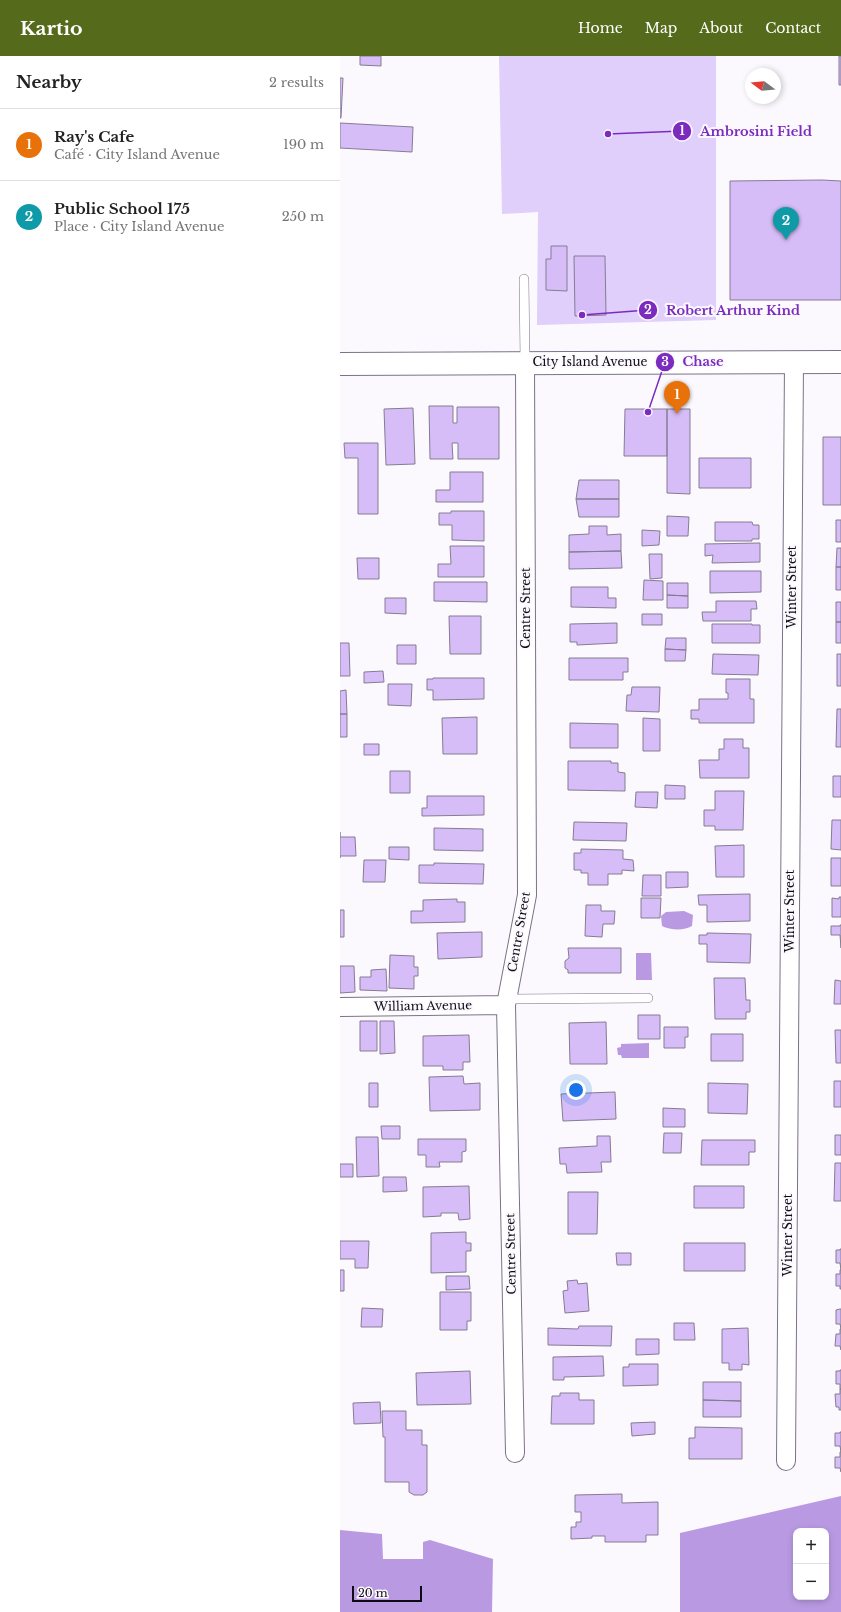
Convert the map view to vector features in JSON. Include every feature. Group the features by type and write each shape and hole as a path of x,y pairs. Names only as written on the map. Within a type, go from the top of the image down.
{"main road":[{"name":"City Island Avenue","path":"340,364 525,362 841,362"}],"street":[{"name":"Centre Street","path":"515,1453 507,1002 527,895 525,362"},
{"name":"Winter Street","path":"786,1460 794,362"},
{"name":"William Avenue","path":"340,1007 507,1002"}],"lane":[{"path":"524,279 525,362"},
{"name":"William Avenue","path":"507,1002 648,998"}],"shaded area":[{"path":"499,56 716,56 716,320 537,325 538,212 502,214"},
{"path":"684,911 693,915 692,926 685,929 677,929 662,926 661,916 666,912"},
{"path":"636,953 651,953 652,980 636,980"},
{"path":"649,1043 649,1058 622,1058 621,1055 618,1055 617,1048 621,1047 621,1044"},
{"path":"841,1496 841,1612 680,1612 680,1533"},
{"path":"340,1530 382,1534 383,1559 423,1559 423,1542 430,1540 493,1559 492,1612 340,1612"}],"building":[{"path":"360,56 381,56 381,66 360,65"},
{"path":"839,56 841,56 841,85 839,85"},
{"path":"340,78 343,78 341,118 340,118"},
{"path":"340,123 413,127 412,152 340,148"},
{"path":"730,181 841,181 841,300 730,300"},
{"path":"551,246 567,246 567,291 546,290 546,259 551,259"},
{"path":"574,256 605,256 606,315 575,316"},
{"path":"429,406 453,406 453,423 457,423 457,407 499,407 499,459 458,459 458,443 452,443 453,459 430,459"},
{"path":"413,408 415,464 386,465 384,409"},
{"path":"625,409 667,409 667,456 624,456"},
{"path":"667,409 690,409 690,494 667,493"},
{"path":"823,437 841,437 841,505 823,505"},
{"path":"344,443 378,443 378,514 358,514 358,458 345,458"},
{"path":"699,458 751,458 751,488 699,488"},
{"path":"450,472 483,472 483,502 436,502 436,490 450,490"},
{"path":"579,480 619,480 619,499 576,499"},
{"path":"576,499 619,499 619,517 579,517"},
{"path":"451,511 484,511 484,541 452,540 452,525 439,525 439,513 451,513"},
{"path":"667,516 689,517 688,536 667,536"},
{"path":"836,520 841,520 841,542 836,542"},
{"path":"715,522 752,522 753,525 759,525 759,539 752,539 752,541 715,541"},
{"path":"589,526 607,526 607,535 621,534 621,551 569,552 569,535 589,534"},
{"path":"642,530 660,531 659,545 642,546"},
{"path":"760,543 760,562 712,563 713,555 705,556 705,544"},
{"path":"450,546 484,546 484,577 438,577 438,564 451,564"},
{"path":"837,548 841,548 841,567 836,567"},
{"path":"621,551 622,568 569,569 569,552"},
{"path":"649,554 662,554 662,578 650,579"},
{"path":"357,558 379,558 379,579 358,579"},
{"path":"836,567 841,567 841,590 836,590"},
{"path":"710,571 761,571 761,592 710,593"},
{"path":"644,580 663,581 663,600 643,600"},
{"path":"434,582 487,582 487,602 434,601"},
{"path":"667,583 688,583 688,596 667,595"},
{"path":"571,587 608,587 608,598 616,598 616,608 571,607"},
{"path":"667,595 688,596 688,608 667,608"},
{"path":"385,598 406,598 406,614 385,613"},
{"path":"716,601 756,601 757,609 751,609 751,621 703,621 702,612 716,612"},
{"path":"836,602 841,602 841,622 836,622"},
{"path":"642,614 662,614 662,625 642,625"},
{"path":"449,616 481,616 481,654 450,654"},
{"path":"836,622 841,622 841,643 836,643"},
{"path":"617,623 617,643 577,645 577,642 570,642 570,624"},
{"path":"712,624 760,625 760,643 712,643"},
{"path":"666,638 686,638 686,650 665,649"},
{"path":"340,643 349,643 350,676 340,676"},
{"path":"397,645 416,645 416,664 397,664"},
{"path":"665,649 686,650 685,661 665,661"},
{"path":"713,654 759,655 758,675 712,674"},
{"path":"837,654 841,654 841,686 837,686"},
{"path":"569,658 628,658 628,672 623,672 623,680 569,680"},
{"path":"383,671 384,682 364,683 364,672"},
{"path":"484,678 484,699 433,700 433,690 427,690 427,679"},
{"path":"726,679 750,679 750,699 754,699 754,723 699,723 699,719 691,719 691,710 699,710 699,699 728,699 728,693 726,693"},
{"path":"388,684 412,684 411,706 388,705"},
{"path":"632,687 660,687 659,712 626,711 627,695 631,695"},
{"path":"346,690 347,714 340,714 340,691"},
{"path":"837,709 841,709 841,747 836,747"},
{"path":"340,714 347,714 347,737 340,737"},
{"path":"477,717 477,754 443,754 442,718"},
{"path":"643,718 660,719 660,751 643,751"},
{"path":"570,723 618,724 618,748 570,748"},
{"path":"724,739 743,739 743,748 749,748 749,778 700,778 699,760 719,760 719,749 724,749"},
{"path":"364,744 379,744 379,755 364,755"},
{"path":"568,761 611,761 611,763 618,763 618,772 625,773 625,791 568,790"},
{"path":"390,771 410,771 410,793 390,793"},
{"path":"833,776 841,776 841,797 833,797"},
{"path":"665,785 685,786 685,799 665,799"},
{"path":"715,791 744,791 743,830 715,830 715,826 704,826 704,810 715,810"},
{"path":"636,792 658,792 657,808 635,807"},
{"path":"427,796 484,796 484,815 422,816 422,808 427,808"},
{"path":"832,820 841,820 841,850 831,849"},
{"path":"574,822 627,823 626,841 573,840"},
{"path":"434,828 483,829 483,851 434,850"},
{"path":"340,837 355,837 356,856 340,856"},
{"path":"744,845 744,877 716,877 715,846"},
{"path":"389,847 409,847 409,860 389,859"},
{"path":"581,849 623,850 623,859 633,860 634,871 622,870 622,874 608,874 608,885 588,885 588,873 581,873 581,870 574,870 574,853 581,853"},
{"path":"831,858 841,858 841,886 831,886"},
{"path":"364,860 386,860 385,882 363,882"},
{"path":"434,863 484,864 483,884 419,883 419,865 434,865"},
{"path":"666,872 688,872 688,887 666,888"},
{"path":"643,875 661,875 661,896 642,896"},
{"path":"750,894 750,921 707,922 707,905 699,905 698,895"},
{"path":"839,897 841,897 841,917 832,917 832,898 839,899"},
{"path":"641,898 661,898 660,918 641,918"},
{"path":"457,899 457,902 465,902 465,922 411,923 411,911 423,911 423,900"},
{"path":"586,905 601,905 601,911 615,911 614,924 603,924 602,937 585,936"},
{"path":"340,910 344,910 344,937 340,937"},
{"path":"840,925 841,948 840,935 831,935 831,926"},
{"path":"482,932 482,957 438,959 437,933"},
{"path":"707,933 751,934 750,963 707,962 707,944 699,944 699,935 707,935"},
{"path":"568,948 621,948 621,973 568,973 568,970 565,968 565,961 569,958"},
{"path":"390,955 414,956 414,967 418,967 418,976 414,976 414,989 389,988"},
{"path":"340,966 354,966 355,992 340,993"},
{"path":"386,969 387,991 360,990 360,977 371,977 371,970"},
{"path":"714,978 745,978 746,1000 750,1000 750,1012 746,1012 746,1019 715,1019"},
{"path":"835,980 841,981 841,1004 834,1004"},
{"path":"638,1015 660,1015 660,1039 638,1039"},
{"path":"360,1021 377,1021 377,1051 360,1051"},
{"path":"380,1021 394,1021 395,1053 380,1054"},
{"path":"606,1022 607,1064 570,1064 569,1023"},
{"path":"664,1027 688,1027 688,1037 685,1037 685,1048 664,1048"},
{"path":"835,1030 841,1030 841,1063 836,1063"},
{"path":"711,1034 743,1034 743,1061 711,1061"},
{"path":"469,1035 470,1062 463,1062 463,1070 443,1070 443,1066 423,1066 423,1036"},
{"path":"463,1076 464,1084 480,1083 480,1110 430,1111 429,1077"},
{"path":"834,1081 841,1081 841,1107 834,1107"},
{"path":"369,1083 378,1083 378,1107 369,1107"},
{"path":"708,1083 748,1084 747,1114 708,1113"},
{"path":"615,1092 616,1119 563,1121 561,1094"},
{"path":"663,1108 685,1109 685,1127 663,1127"},
{"path":"381,1126 400,1126 400,1139 382,1139"},
{"path":"664,1133 682,1133 681,1153 663,1153"},
{"path":"835,1135 841,1135 841,1155 835,1155"},
{"path":"597,1136 610,1136 611,1162 601,1162 602,1172 567,1173 566,1164 560,1164 559,1148 597,1146"},
{"path":"356,1137 378,1137 379,1176 357,1177"},
{"path":"418,1139 466,1139 466,1151 462,1152 462,1162 439,1162 440,1167 426,1167 426,1155 418,1155"},
{"path":"702,1140 755,1140 755,1152 749,1152 749,1165 701,1165"},
{"path":"835,1163 841,1163 841,1201 834,1201"},
{"path":"340,1164 353,1164 353,1177 340,1177"},
{"path":"383,1177 406,1177 407,1191 383,1192"},
{"path":"469,1186 470,1219 459,1220 458,1213 441,1213 441,1216 423,1217 423,1187"},
{"path":"694,1186 744,1186 744,1208 694,1208"},
{"path":"568,1192 598,1192 597,1234 568,1234"},
{"path":"466,1232 466,1243 471,1243 471,1251 466,1251 466,1272 431,1273 431,1233"},
{"path":"340,1241 369,1241 368,1268 355,1268 355,1259 340,1259"},
{"path":"684,1243 745,1243 745,1271 684,1271"},
{"path":"840,1249 841,1270 840,1263 836,1263 836,1250"},
{"path":"616,1253 631,1253 631,1265 617,1265"},
{"path":"340,1270 344,1270 344,1291 340,1291"},
{"path":"840,1270 841,1289 840,1286 836,1286 836,1274 840,1274"},
{"path":"446,1276 469,1276 470,1289 446,1290"},
{"path":"577,1280 578,1284 587,1283 589,1311 565,1313 563,1291 568,1290 567,1281"},
{"path":"440,1292 471,1292 471,1321 467,1321 467,1330 440,1330"},
{"path":"362,1308 383,1309 382,1327 361,1327"},
{"path":"841,1309 841,1329 840,1324 836,1324 836,1310"},
{"path":"674,1323 694,1323 695,1340 674,1340"},
{"path":"579,1326 612,1326 611,1346 548,1345 548,1328 578,1329"},
{"path":"748,1328 749,1365 742,1364 742,1370 729,1370 729,1363 722,1363 722,1329"},
{"path":"840,1329 841,1350 840,1346 835,1346 836,1334 840,1334"},
{"path":"636,1339 659,1339 659,1354 636,1355"},
{"path":"603,1356 604,1376 564,1377 564,1380 553,1380 553,1357"},
{"path":"629,1364 658,1364 658,1385 623,1386 623,1367 629,1367"},
{"path":"840,1370 841,1389 840,1384 836,1384 836,1371"},
{"path":"470,1371 471,1404 417,1405 416,1373"},
{"path":"703,1382 741,1382 741,1401 703,1400"},
{"path":"840,1389 841,1410 839,1410 839,1407 836,1407 835,1394 840,1394"},
{"path":"560,1393 579,1393 579,1400 594,1400 594,1424 551,1424 552,1396 560,1396"},
{"path":"703,1400 741,1401 741,1417 703,1417"},
{"path":"380,1402 381,1423 354,1424 353,1403"},
{"path":"382,1411 406,1411 406,1430 422,1430 422,1445 427,1445 427,1492 423,1495 414,1495 409,1492 409,1482 385,1482 385,1437 383,1437"},
{"path":"655,1422 655,1434 632,1436 631,1423"},
{"path":"695,1427 742,1428 742,1459 689,1459 689,1438 695,1438"},
{"path":"840,1432 841,1452 840,1446 835,1446 835,1433"},
{"path":"840,1452 841,1472 840,1468 835,1468 835,1457 840,1457"},
{"path":"622,1494 622,1503 658,1502 658,1535 646,1535 646,1542 605,1542 605,1536 571,1539 571,1527 576,1527 576,1522 581,1522 581,1512 575,1512 575,1495"}],"place":[{"name":"Ambrosini Field","path":"608,134"},
{"name":"Public School 175","path":"786,240"},
{"name":"Robert Arthur Kind","path":"582,315"},
{"name":"Chase","path":"648,412"},
{"name":"Ray's Cafe","path":"677,414"}]}
